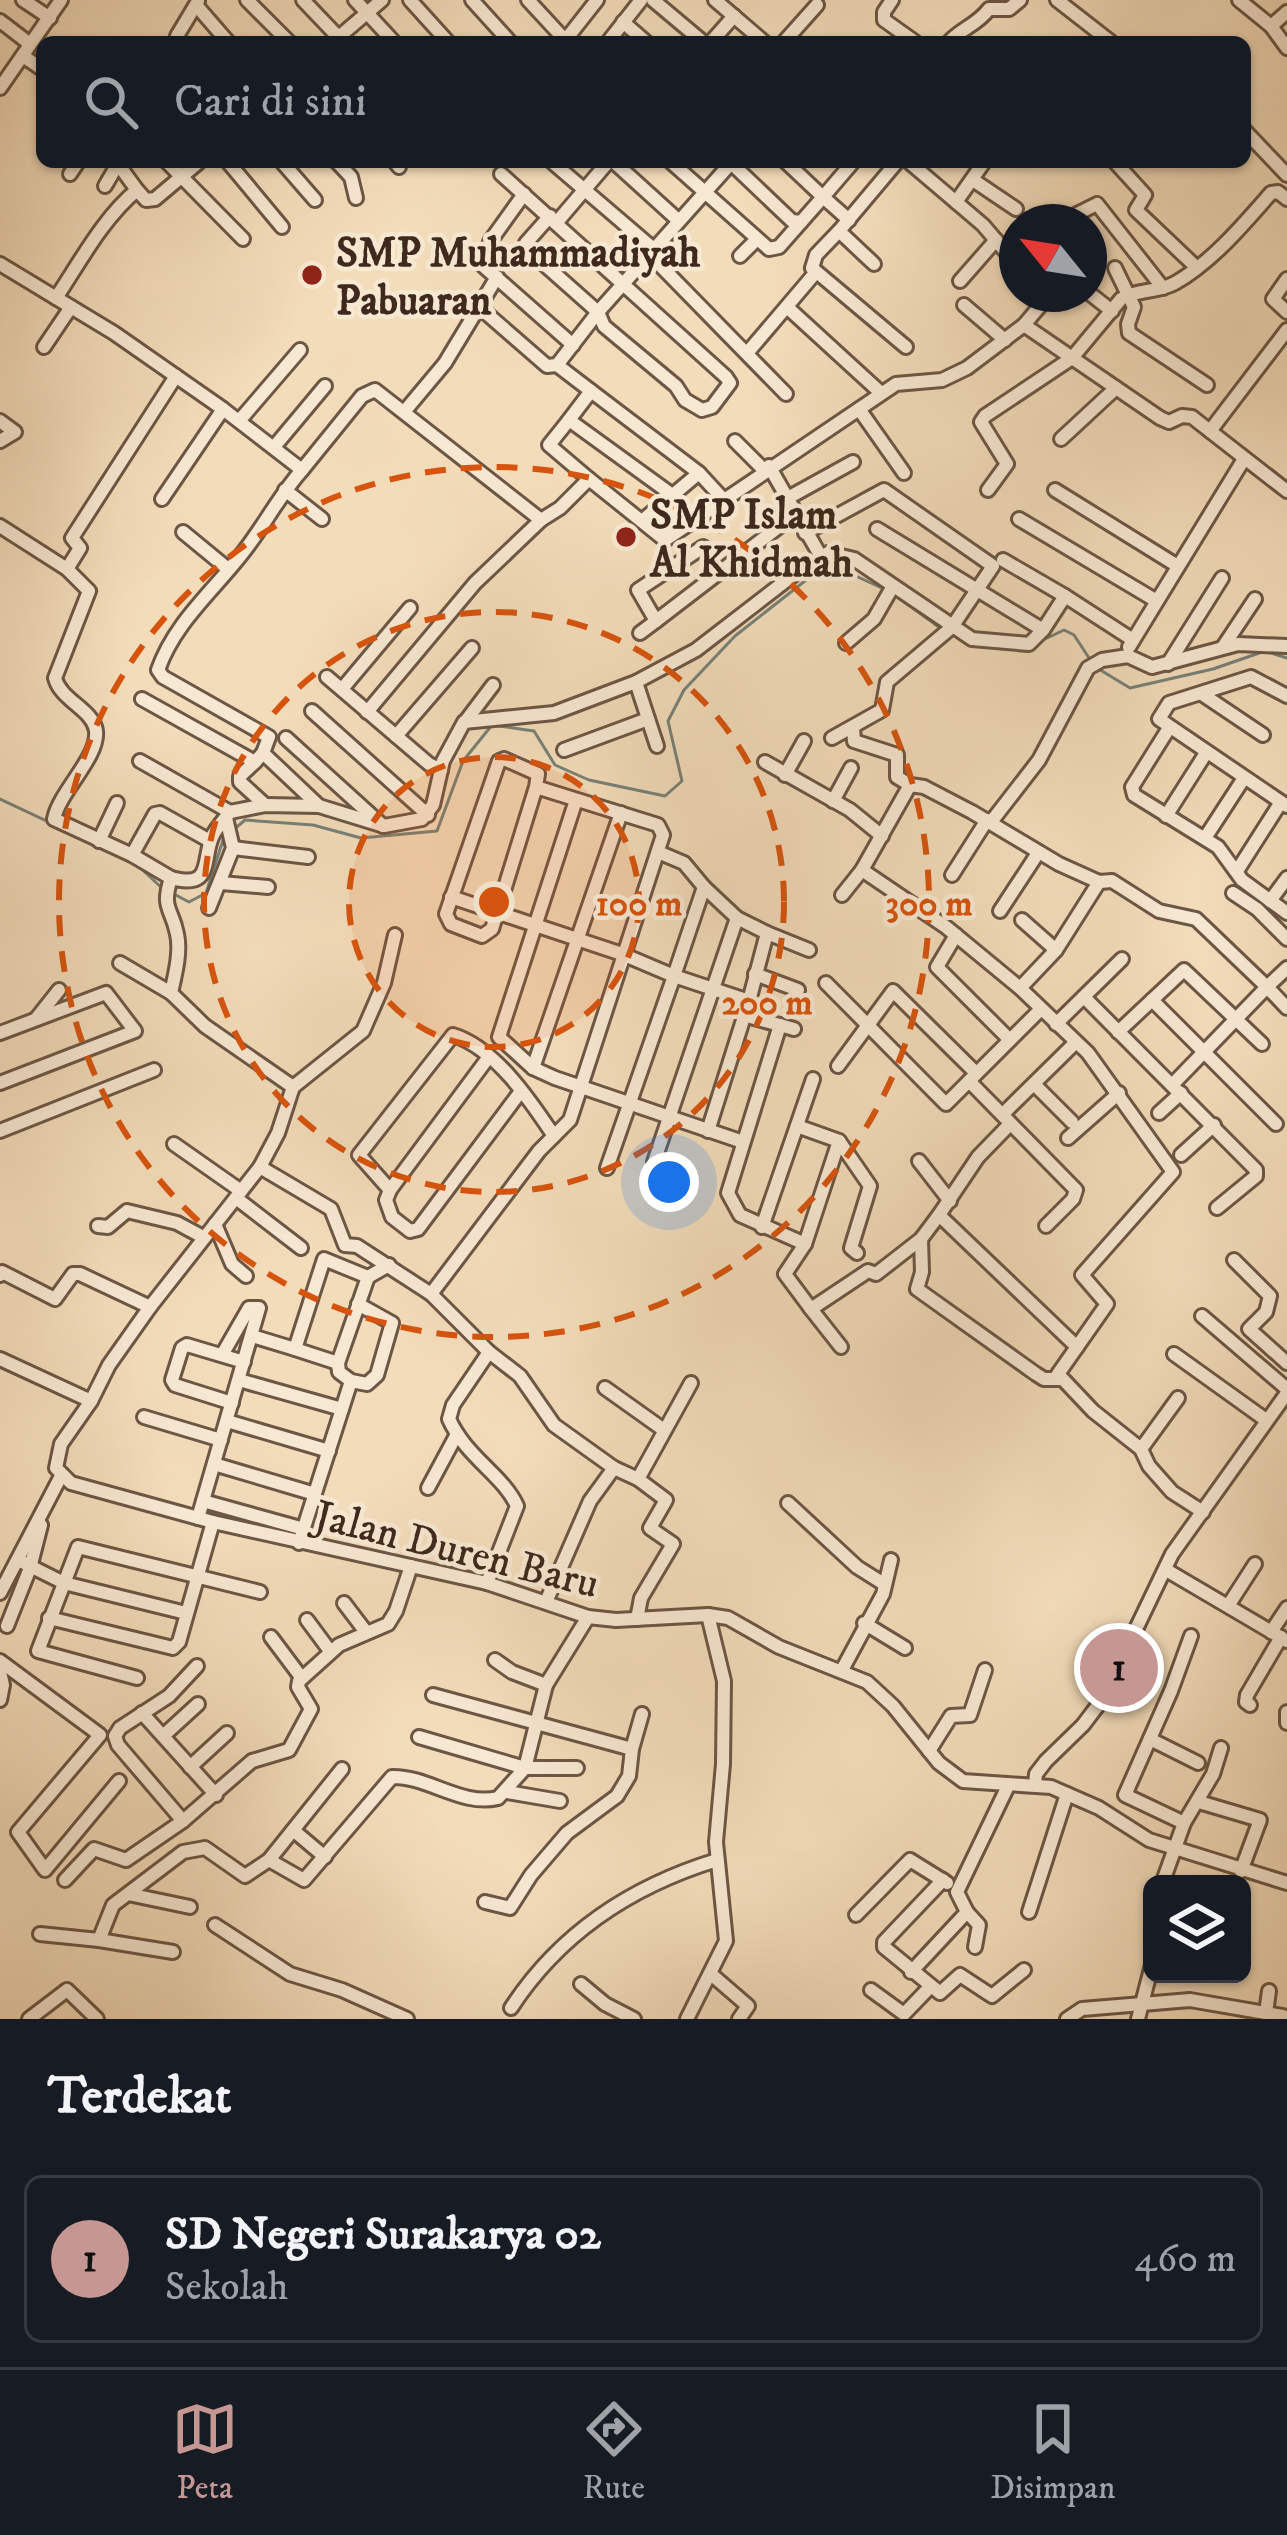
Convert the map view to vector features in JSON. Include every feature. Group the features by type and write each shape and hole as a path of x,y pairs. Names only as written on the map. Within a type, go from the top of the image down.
{"street":[{"path":"22,0 50,18"},
{"path":"36,36 62,0"},
{"path":"247,0 283,36"},
{"path":"303,0 334,36"},
{"path":"355,0 388,36"},
{"path":"342,36 382,0"},
{"path":"410,0 443,36"},
{"path":"472,0 504,36"},
{"path":"528,0 560,36"},
{"path":"612,36 641,0"},
{"path":"653,0 699,36"},
{"path":"715,0 757,36"},
{"path":"892,0 884,20 907,36"},
{"path":"956,36 976,26 989,9 1009,9 1020,0"},
{"path":"1057,0 1102,36"},
{"path":"1239,0 1271,26 1287,48"},
{"path":"177,36 197,2 223,36"},
{"path":"567,36 591,2"},
{"path":"790,36 818,5"},
{"path":"1271,26 1287,12"},
{"path":"713,36 734,16"},
{"path":"0,21 36,62"},
{"path":"623,22 639,36"},
{"path":"0,88 6,68 36,37"},
{"path":"1251,137 1287,176"},
{"path":"105,186 116,168"},
{"path":"122,168 151,201 192,168"},
{"path":"172,168 244,239"},
{"path":"233,168 283,226"},
{"path":"287,168 315,200"},
{"path":"343,168 351,177 356,198"},
{"path":"559,168 654,253 786,394"},
{"path":"501,174 554,219 730,383 712,407 702,410 689,404 676,386 604,326 598,312 527,249 526,243 554,219 605,168"},
{"path":"618,168 679,221"},
{"path":"678,168 774,250 844,168"},
{"path":"557,365 726,168"},
{"path":"737,168 792,220 800,222"},
{"path":"792,168 823,197 874,264"},
{"path":"892,168 812,264 906,347"},
{"path":"916,168 999,244"},
{"path":"956,202 981,168"},
{"path":"1120,168 1145,195 1136,210 1196,267"},
{"path":"974,180 1009,204"},
{"path":"56,298 109,219 137,190"},
{"path":"988,490 1007,464 981,422 1072,358 1128,295 1163,288 1196,267 1271,193 1287,199"},
{"path":"524,194 481,261 573,345"},
{"path":"1107,217 1163,288"},
{"path":"740,256 757,238"},
{"path":"961,281 996,240"},
{"path":"0,264 176,376 302,470"},
{"path":"1115,268 1135,309 1128,324 1130,333 1207,385"},
{"path":"748,352 816,272"},
{"path":"404,412 445,363 497,277"},
{"path":"1287,279 1274,298 1287,312"},
{"path":"964,305 1005,340"},
{"path":"478,306 547,366 557,365 699,472 724,500"},
{"path":"787,307 881,393"},
{"path":"1107,307 1112,311"},
{"path":"44,347 71,308"},
{"path":"591,392 549,446 665,540 881,393 902,382 948,378 1005,340 1035,312"},
{"path":"1024,325 1164,421 1188,416 1287,491"},
{"path":"1210,431 1287,330"},
{"path":"238,422 300,350"},
{"path":"67,569 80,548 72,538 176,376"},
{"path":"274,447 325,386"},
{"path":"1061,439 1116,388"},
{"path":"265,805 240,782 269,737 158,670 200,599 368,392 375,390 541,520"},
{"path":"162,499 224,409"},
{"path":"859,410 904,473"},
{"path":"569,420 670,494"},
{"path":"0,421 15,432 0,440"},
{"path":"736,441 767,468 820,555"},
{"path":"1128,656 1155,600 1244,459"},
{"path":"786,499 853,462"},
{"path":"644,520 699,472"},
{"path":"368,712 475,583 589,479"},
{"path":"285,490 322,519"},
{"path":"805,533 884,490 992,562 993,570 951,628 887,682 883,710 832,738"},
{"path":"1055,490 1176,565"},
{"path":"640,633 794,515"},
{"path":"1018,519 1155,600"},
{"path":"0,526 67,569 88,591 56,684 92,721 96,733 53,816 62,825 132,855 168,888 178,937 171,993"},
{"path":"877,529 1043,630"},
{"path":"183,532 228,569"},
{"path":"656,621 638,590 703,547"},
{"path":"464,722 554,713 635,682 696,650 820,555 846,555 951,628 978,641 1029,644 1065,596"},
{"path":"1003,560 1133,640"},
{"path":"1167,665 1222,578"},
{"path":"846,643 874,620 892,588"},
{"path":"1222,648 1255,599"},
{"path":"342,689 410,608"},
{"path":"952,874 1039,760 1088,668 1128,656 1152,667 1167,665 1253,642 1287,646"},
{"path":"396,736 472,648"},
{"path":"327,677 441,770"},
{"path":"1237,872 1284,804 1160,719 1164,707 1251,677 1287,696"},
{"path":"635,682 657,746"},
{"path":"428,815 447,752 493,685"},
{"path":"1202,694 1263,735"},
{"path":"142,699 259,758 319,806"},
{"path":"312,711 428,815"},
{"path":"564,750 648,719"},
{"path":"853,728 854,741 897,755 896,777 910,785 988,821 1038,853 1100,882 1112,881 1159,911 1196,919 1287,1008"},
{"path":"1169,728 1132,787 1134,795 1205,838 1287,913"},
{"path":"286,738 384,826"},
{"path":"785,776 804,741"},
{"path":"1166,816 1206,754"},
{"path":"504,760 534,771 539,779 536,787 489,934 482,936 447,920 495,764 504,760"},
{"path":"140,761 229,819 233,848"},
{"path":"765,762 882,836"},
{"path":"833,802 851,768"},
{"path":"1205,838 1244,778"},
{"path":"842,895 862,870 910,785"},
{"path":"431,1294 560,1131 663,835 661,827 536,787"},
{"path":"576,800 500,1037 533,1068 743,1142"},
{"path":"99,841 117,803"},
{"path":"168,888 202,875 210,841 229,819 265,805 319,806 384,826 428,815"},
{"path":"533,1068 620,813"},
{"path":"132,855 154,814 210,841"},
{"path":"208,908 233,848 308,857"},
{"path":"658,852 684,862 737,918 808,950"},
{"path":"1000,911 1038,853"},
{"path":"862,870 956,935 1020,988 1096,1062 1173,1172 1082,1275 1107,1304 1058,1374 1093,1411 1141,1449 1159,1480 1203,1512"},
{"path":"1270,901 1287,878"},
{"path":"1020,988 1056,950 1100,882"},
{"path":"221,883 268,887"},
{"path":"608,1168 704,887"},
{"path":"1234,892 1287,939"},
{"path":"452,897 622,954 787,1027 728,1185 729,1199 740,1215 805,1244"},
{"path":"654,1162 737,918"},
{"path":"1022,920 1056,950"},
{"path":"708,1131 767,933"},
{"path":"7,1626 42,1512 61,1476 56,1456 61,1444 150,1307 260,1167 278,1133 293,1087 363,1031 384,983 395,935"},
{"path":"956,935 937,962 939,972 1010,1040"},
{"path":"1056,1024 1123,959"},
{"path":"120,963 171,993 205,1026 293,1087"},
{"path":"1159,1112 1205,1052 1287,968"},
{"path":"1118,1032 1184,970 1262,1044"},
{"path":"755,974 798,990"},
{"path":"826,982 943,1103 949,1103 1041,1009"},
{"path":"35,1020 59,990"},
{"path":"838,1066 890,993 896,992 1076,1190 1046,1226"},
{"path":"0,1033 106,993 136,1030 0,1083"},
{"path":"1084,997 1257,1173 1217,1208"},
{"path":"1152,1000 1276,1124"},
{"path":"390,1190 359,1155 449,1037 457,1034 488,1058 560,1131"},
{"path":"812,1309 868,1270 876,1274 921,1239 1007,1118 1075,1043"},
{"path":"488,1058 390,1190 388,1213 415,1231 521,1091"},
{"path":"0,1131 154,1070"},
{"path":"762,1227 813,1078"},
{"path":"1034,1084 1072,1122"},
{"path":"1068,1138 1119,1093"},
{"path":"1180,1155 1214,1125"},
{"path":"796,1126 839,1141 870,1186 851,1248 857,1253"},
{"path":"839,1141 805,1244 784,1274 842,1346"},
{"path":"174,1144 301,1248"},
{"path":"919,1161 950,1201"},
{"path":"260,1167 331,1209 345,1245 357,1246 431,1294 520,1376 554,1426 666,1500 650,1528 673,1544 641,1598 637,1619"},
{"path":"98,1226 108,1227 127,1211 164,1219 203,1237"},
{"path":"939,1215 1077,1347"},
{"path":"215,1224 232,1264 246,1276"},
{"path":"921,1239 922,1272 917,1289 1036,1374 1060,1379"},
{"path":"1234,1260 1270,1296 1266,1312 1249,1329 1287,1363"},
{"path":"295,1349 322,1261 368,1276"},
{"path":"358,1304 392,1324 375,1378 367,1384 351,1381 339,1372 338,1363 358,1304 368,1276 389,1265"},
{"path":"0,1275 2,1271 56,1299 74,1274 80,1274 150,1307"},
{"path":"198,1518 260,1310 251,1306 221,1355"},
{"path":"1035,1784 1046,1761 1102,1700 1153,1590 1168,1571 1172,1554 1276,1415 1287,1391 1202,1316"},
{"path":"252,1336 338,1363"},
{"path":"232,1403 172,1383 184,1345 244,1362"},
{"path":"487,1583 517,1506 458,1434 450,1414 489,1352"},
{"path":"1174,1354 1276,1415"},
{"path":"0,1359 91,1401"},
{"path":"239,1380 342,1409"},
{"path":"203,1501 301,1536 351,1381"},
{"path":"638,1479 691,1383"},
{"path":"605,1388 664,1430"},
{"path":"1141,1449 1178,1398"},
{"path":"144,1417 221,1440"},
{"path":"227,1421 328,1451"},
{"path":"428,1488 458,1434"},
{"path":"214,1464 315,1494"},
{"path":"546,1602 590,1501 614,1468"},
{"name":"Jalan Duren Baru","path":"61,1476 71,1483 213,1522 301,1536 487,1583 588,1617 708,1615 742,1624 779,1647 867,1682 963,1781 1035,1784 1067,1794 1149,1840 1287,1883"},
{"path":"788,1503 857,1567 884,1585"},
{"path":"49,1618 169,1649 179,1642 213,1522"},
{"path":"137,1678 37,1650 78,1547 260,1592"},
{"path":"842,1670 883,1594 891,1560"},
{"path":"24,1564 64,1582 186,1613"},
{"path":"0,1593 24,1564"},
{"path":"1228,1606 1255,1564"},
{"path":"65,1880 94,1849 123,1861 183,1821 252,1761 284,1754 311,1708 298,1687 301,1677 330,1652 392,1618 411,1566"},
{"path":"1168,1571 1280,1637"},
{"path":"344,1603 366,1632"},
{"path":"1250,1705 1247,1695 1280,1637 1287,1608"},
{"path":"687,2019 726,1941 717,1860 724,1681 708,1615"},
{"path":"269,1860 304,1880 392,1778 488,1801 507,1792 525,1768 544,1690 588,1617"},
{"path":"307,1620 330,1652"},
{"path":"864,1623 905,1648"},
{"path":"1184,1823 1126,1797 1191,1636"},
{"path":"271,1637 301,1677"},
{"path":"0,1660 100,1735 18,1832 45,1870 119,1781"},
{"path":"495,1660 544,1690"},
{"path":"183,1821 116,1741 120,1728 176,1691 197,1666"},
{"path":"929,1751 951,1716 970,1715 985,1670"},
{"path":"0,1672 4,1685 0,1700"},
{"path":"433,1695 632,1749"},
{"path":"163,1736 198,1704"},
{"path":"1287,1712 1287,1723"},
{"path":"142,1713 216,1795"},
{"path":"485,1902 510,1908 515,1904 531,1875 567,1833 617,1796 630,1773 642,1714"},
{"path":"190,1766 227,1732"},
{"path":"419,1737 525,1768 577,1768"},
{"path":"1150,1739 1198,1763"},
{"path":"1165,1875 1220,1748"},
{"path":"99,1940 107,1913 192,1848 205,1848 245,1876 269,1860 342,1769"},
{"path":"956,1892 1008,1786"},
{"path":"507,1792 560,1801"},
{"path":"1029,1912 1067,1794"},
{"path":"1199,1802 1260,1820 1241,1871"},
{"path":"293,1830 325,1857"},
{"path":"511,2008 597,1915 660,1880 717,1860"},
{"path":"856,1915 910,1860 943,1880 967,1906 979,1925 975,1947"},
{"path":"943,1880 884,1942 911,1972 943,1993 960,1975 992,1996 1024,1970"},
{"path":"128,1894 190,1906"},
{"path":"911,1972 967,1912"},
{"path":"215,1925 290,1974 407,2019"},
{"path":"40,1934 172,1952"},
{"path":"711,1974 748,2006 739,2019"},
{"path":"1138,2019 1147,1983"},
{"path":"581,1984 634,2019"},
{"path":"872,1990 904,2014 931,1987"},
{"path":"29,2019 67,1990 97,2019"},
{"path":"1266,2012 1269,1991"},
{"path":"1067,2019 1076,2010 1190,2000 1283,2017"}],"waterway":[{"path":"232,831 245,820 313,825 361,838 437,831 463,761 492,725 534,731 555,765 589,780 665,796 682,781 668,721 684,690 735,636 810,577 845,571 884,589"},
{"path":"892,593 943,630"},
{"path":"1041,641 1064,630 1074,635 1091,661"},
{"path":"951,634 969,644 1028,651"},
{"path":"1097,668 1130,688 1213,669 1265,651 1287,658"},
{"path":"0,799 134,862 163,889"},
{"path":"172,893 189,902 206,893 224,837"}],"place":[{"name":"SMP Muhammadiyah Pabuaran","path":"312,275"},
{"name":"SMP Islam Al Khidmah","path":"626,537"},
{"name":"SD Negeri Surakarya 02","path":"1119,1668"}]}
